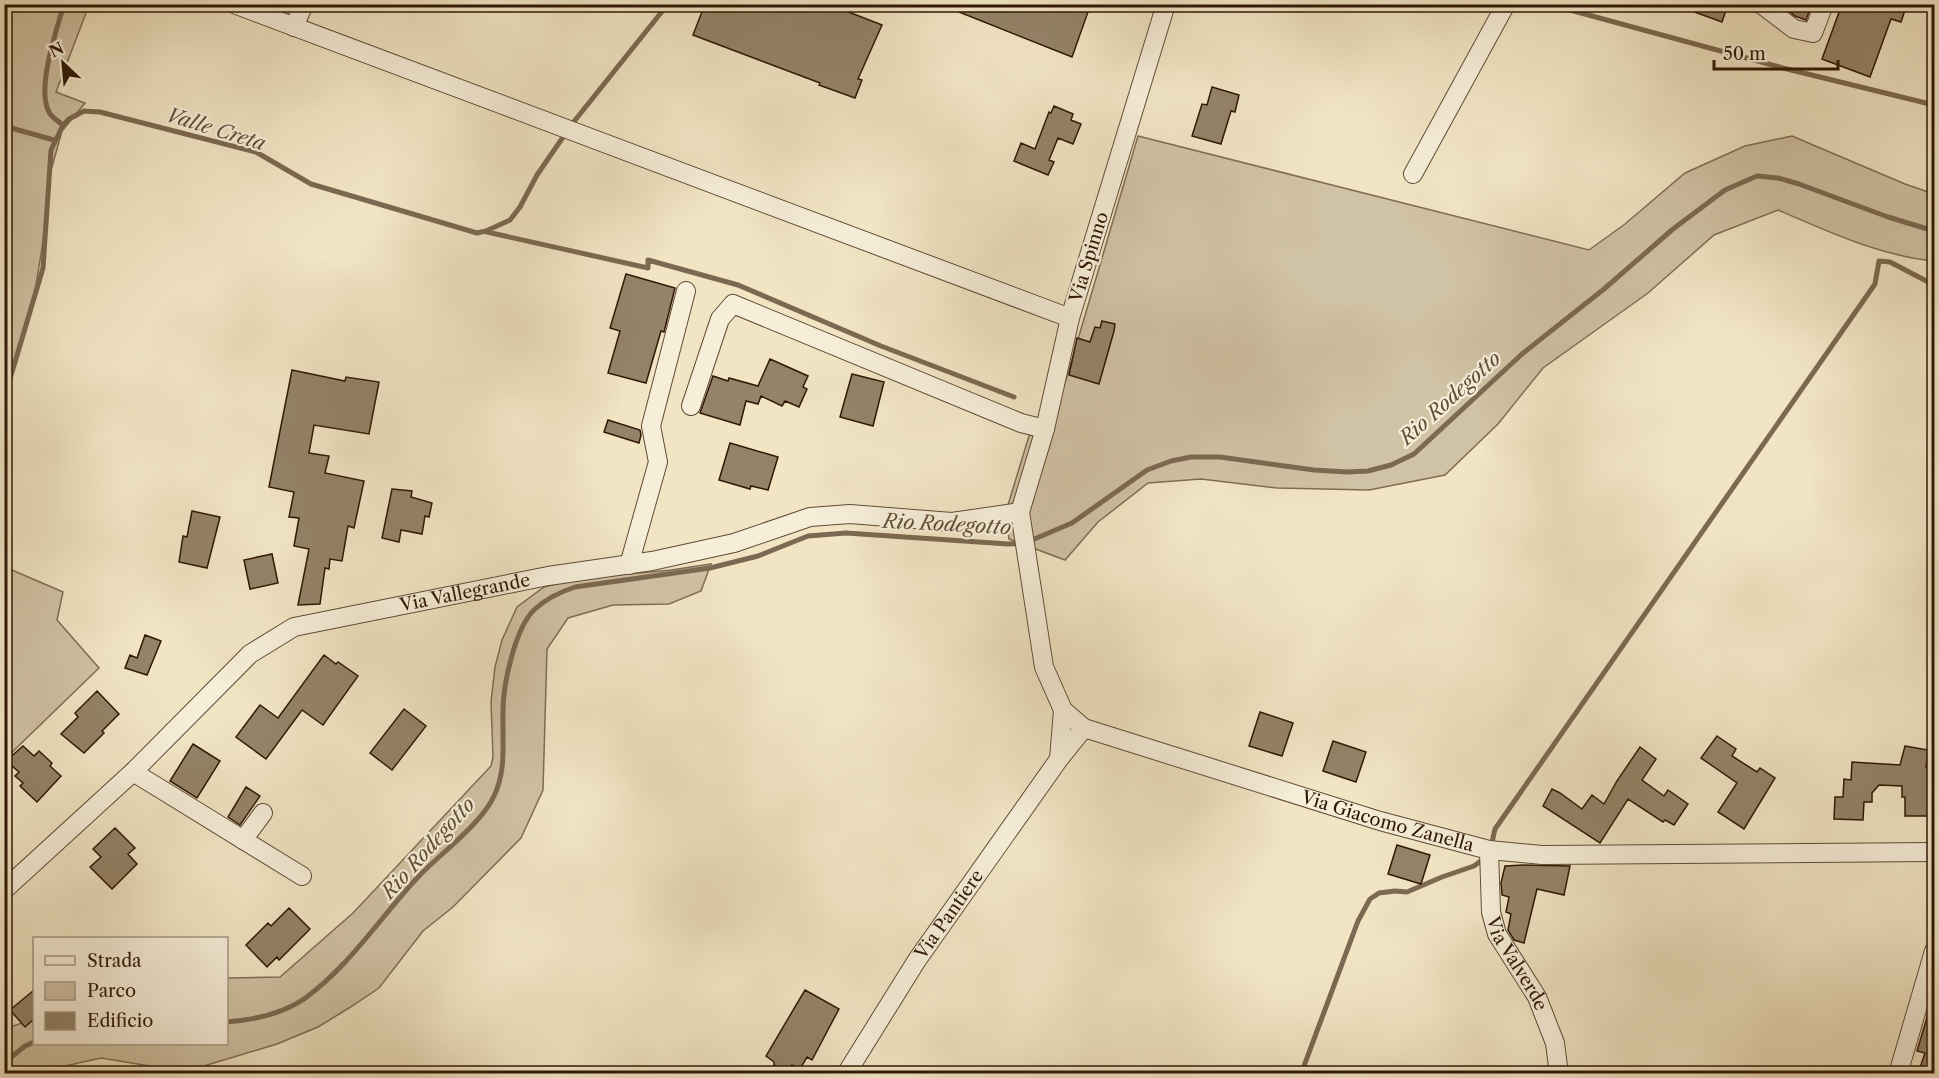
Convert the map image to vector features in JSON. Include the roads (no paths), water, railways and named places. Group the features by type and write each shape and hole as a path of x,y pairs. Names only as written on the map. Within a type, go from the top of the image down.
{"street":[{"path":"234,4 1070,318"},
{"path":"294,27 304,4"},
{"name":"Via Spinno","path":"1020,512 1044,429 1070,318 1166,4"},
{"path":"1761,4 1794,29 1813,33 1824,4"},
{"path":"1413,174 1505,8"},
{"path":"629,565 658,462 651,426 686,291"},
{"path":"691,406 720,319 733,304 1021,423 1044,429"},
{"name":"Via Vallegrande","path":"4,890 132,772 250,654 294,627 548,576 629,565 734,543 810,517 850,514 952,522 1020,512"},
{"name":"Via Giacomo Zanella","path":"1020,512 1044,667 1063,710 1084,728 1380,821 1489,850 1542,855 1935,852"},
{"path":"1059,759 1063,710"},
{"name":"Via Pantiere","path":"846,1074 916,960 1059,759 1084,728"},
{"path":"132,772 302,876"},
{"path":"243,840 263,813"},
{"name":"Via Valverde","path":"1489,850 1491,912 1497,934 1537,997 1555,1043 1559,1074"},
{"path":"1898,1074 1935,951"}],"waterway":[{"path":"63,125 49,112 45,89 49,58 64,4"},
{"name":"Valle Creta","path":"4,399 43,268 51,150 63,125 69,119 84,111 100,112 256,152 311,184 477,233 510,220 572,124 668,4"},
{"name":"Valle Creta","path":"1548,4 1783,68 1934,105"},
{"path":"4,126 54,140"},
{"name":"Rio Rodegotto","path":"228,1022 257,1018 277,1012 304,999 321,986 351,956 419,876 480,817 494,796 501,775 504,700 511,657 516,642 528,617 535,609 559,593 575,587 710,568 758,556 808,536 846,533 1008,544 1025,543 1072,523 1147,470 1171,461 1191,457 1220,457 1314,470 1347,472 1368,471 1391,465 1414,454 1522,354 1604,289 1673,229 1725,190 1757,176 1778,178 1799,184 1888,217 1934,231"},
{"path":"487,232 648,268 648,260 738,285 881,346 1014,397"},
{"path":"1491,847 1495,829 1875,284 1879,261 1890,262 1934,285"},
{"path":"1301,1074 1358,921 1370,899 1379,893 1407,892 1474,866 1486,857"},
{"name":"Rio Rodegotto","path":"4,1063 33,1042"}]}
